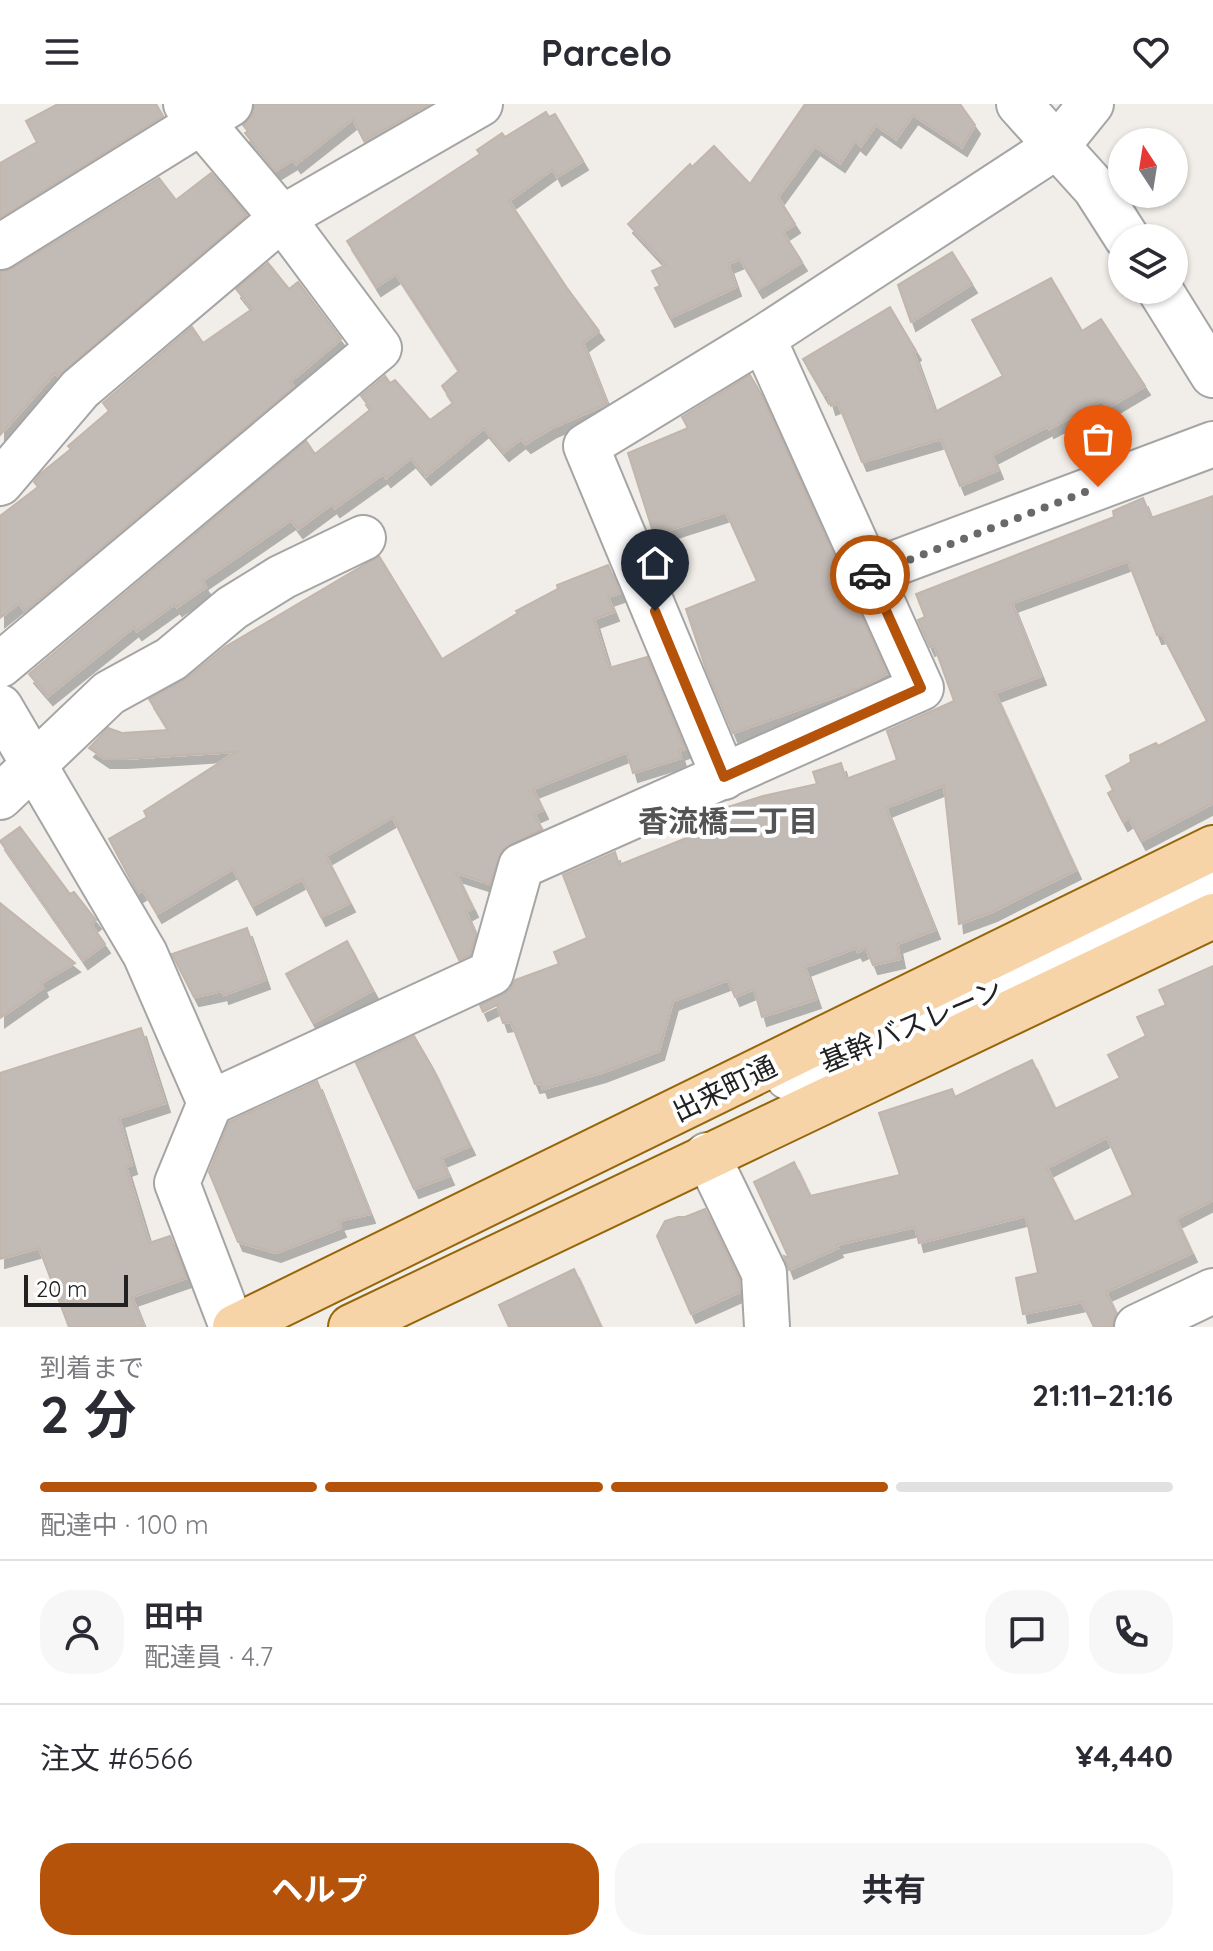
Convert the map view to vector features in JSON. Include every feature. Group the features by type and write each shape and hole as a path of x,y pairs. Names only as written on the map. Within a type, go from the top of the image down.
{"main road":[{"name":"出来町通","path":"234,1327 1213,848"},
{"name":"出来町通","path":"351,1327 1213,916"}],"street":[{"path":"0,483 80,389 282,218 480,104"},
{"path":"1019,104 1095,188 1118,224"},
{"path":"724,777 586,446 763,338 1057,146 1091,104"},
{"path":"0,247 206,110 379,348 0,665"},
{"path":"1169,304 1213,375"},
{"path":"234,1327 177,1183 210,1103 491,973 521,866 921,688 763,338"},
{"path":"869,573 1213,444"},
{"path":"0,797 109,693 171,659 232,608 282,577 363,538"},
{"path":"0,707 145,954 210,1103"},
{"name":"基幹バスレーン","path":"603,1148 775,1082 1151,924 1213,891"},
{"path":"707,1155 764,1273 767,1327"},
{"path":"1137,1327 1213,1291"}],"building":[{"path":"58,104 156,104 163,116 0,218 0,163 37,142 26,121"},
{"path":"255,104 430,104 364,141 353,119 296,164 293,160 275,171 245,133 248,131 243,125 252,116"},
{"path":"805,104 960,104 975,125 962,147 913,115 896,139 876,125 861,146 855,141 840,163 815,146 778,197 795,224 783,232 802,262 758,289 740,259 728,264 736,287 670,318 655,288 660,286 652,271 666,265 628,224 690,164 692,167 714,146 750,184"},
{"path":"546,112 549,117 555,114 583,161 557,177 553,169 509,201 599,331 583,343 607,404 552,428 526,444 521,439 504,452 484,428 426,476 411,458 386,478 383,474 335,508 332,504 298,529 291,520 202,581 206,587 177,607 175,604 137,631 134,627 48,696 29,674 306,441 315,454 371,409 361,396 385,376 390,383 395,380 430,420 453,403 442,386 459,371 396,274 376,287 347,241 480,154 477,150 502,133 505,137"},
{"path":"211,173 247,215 58,376 55,373 0,435 0,272 13,268 159,178 176,200"},
{"path":"952,252 972,284 911,322 898,285"},
{"path":"268,263 289,289 298,282 341,339 290,382 294,387 25,611 19,603 0,618 0,516 38,487 34,482 40,474 71,449 68,446 109,411 103,403 192,327 203,343 252,309 236,289"},
{"path":"1051,278 1082,331 1101,319 1145,386 1108,408 1102,400 992,455 998,470 960,486 941,439 862,462 838,403 831,406 827,393 824,395 803,359 890,307 916,351 914,353 935,412 1003,376 972,320"},
{"path":"750,375 887,673 862,687 733,733 706,669 686,609 757,581 726,512 654,535 628,453 688,428 682,417"},
{"path":"1213,496 1213,803 1141,841 1129,818 1123,822 1108,793 1113,790 1106,776 1131,762 1130,755 1156,743 1158,746 1207,721 1162,634 1157,635 1128,561 1012,603 1041,676 995,693 1076,870 992,912 959,924 944,785 886,808 935,930 897,944 900,959 873,965 866,948 858,952 856,948 805,967 816,999 762,1017 754,989 735,997 728,980 673,1001 659,1051 601,1073 543,1089 541,1083 535,1084 511,1022 503,1023 497,1005 483,1012 480,1005 502,995 515,980 559,964 554,952 587,938 563,875 615,852 619,865 699,833 693,818 763,796 817,784 813,772 841,763 846,779 897,760 887,731 954,701 934,645 930,647 918,620 925,617 916,594 1114,517 1113,511 1143,498 1151,518"},
{"path":"379,556 442,659 518,613 516,611 558,589 557,585 608,565 620,593 608,597 614,612 594,619 609,668 647,657 685,749 679,751 681,758 633,773 627,752 533,789 543,810 534,814 542,829 503,849 490,884 456,873 473,908 466,912 476,935 470,955 459,960 393,817 326,856 350,903 321,917 302,879 252,906 233,869 157,914 143,890 138,893 109,839 147,817 144,811 236,752 105,759 89,748 108,728 122,733 168,730 149,699 187,678 225,647"},
{"path":"20,827 70,894 74,892 96,920 91,924 105,944 83,960 0,841"},
{"path":"0,903 75,963 41,983 43,988 0,1018"},
{"path":"247,928 265,980 224,995 223,991 194,997 172,954"},
{"path":"347,941 373,990 313,1023 286,974"},
{"path":"1213,966 1213,1200 1176,1219 1192,1253 1106,1292 1116,1313 1112,1327 1094,1327 1082,1302 1023,1314 1016,1278 1038,1273 1026,1216 919,1243 915,1227 836,1245 838,1248 789,1270 784,1256 789,1258 754,1182 794,1162 810,1196 900,1175 879,1113 952,1089 955,1097 1032,1060 1055,1109 1120,1078 1108,1055 1146,1036 1137,1017 1166,1005 1159,990","holes":["1107,1137 1133,1195 1074,1222 1047,1168"]},
{"path":"141,1028 165,1103 119,1118 132,1165 126,1167 149,1243 170,1236 187,1278 132,1297 144,1327 69,1327 39,1248 0,1259 0,1073"},
{"path":"414,1036 470,1146 441,1158 449,1176 414,1189 356,1063"},
{"path":"317,1081 370,1214 338,1221 341,1228 276,1253 238,1242 209,1172 229,1122"},
{"path":"705,1209 739,1279 740,1292 691,1314 657,1236 665,1221"},
{"path":"574,1269 601,1327 509,1327 499,1305"}],"way so far":[{"path":"870,575 1098,487"}],"district":[{"name":"香流橋二丁目","path":"728,821"}],"route":[{"path":"655,611 724,777 921,688 870,575"}]}
